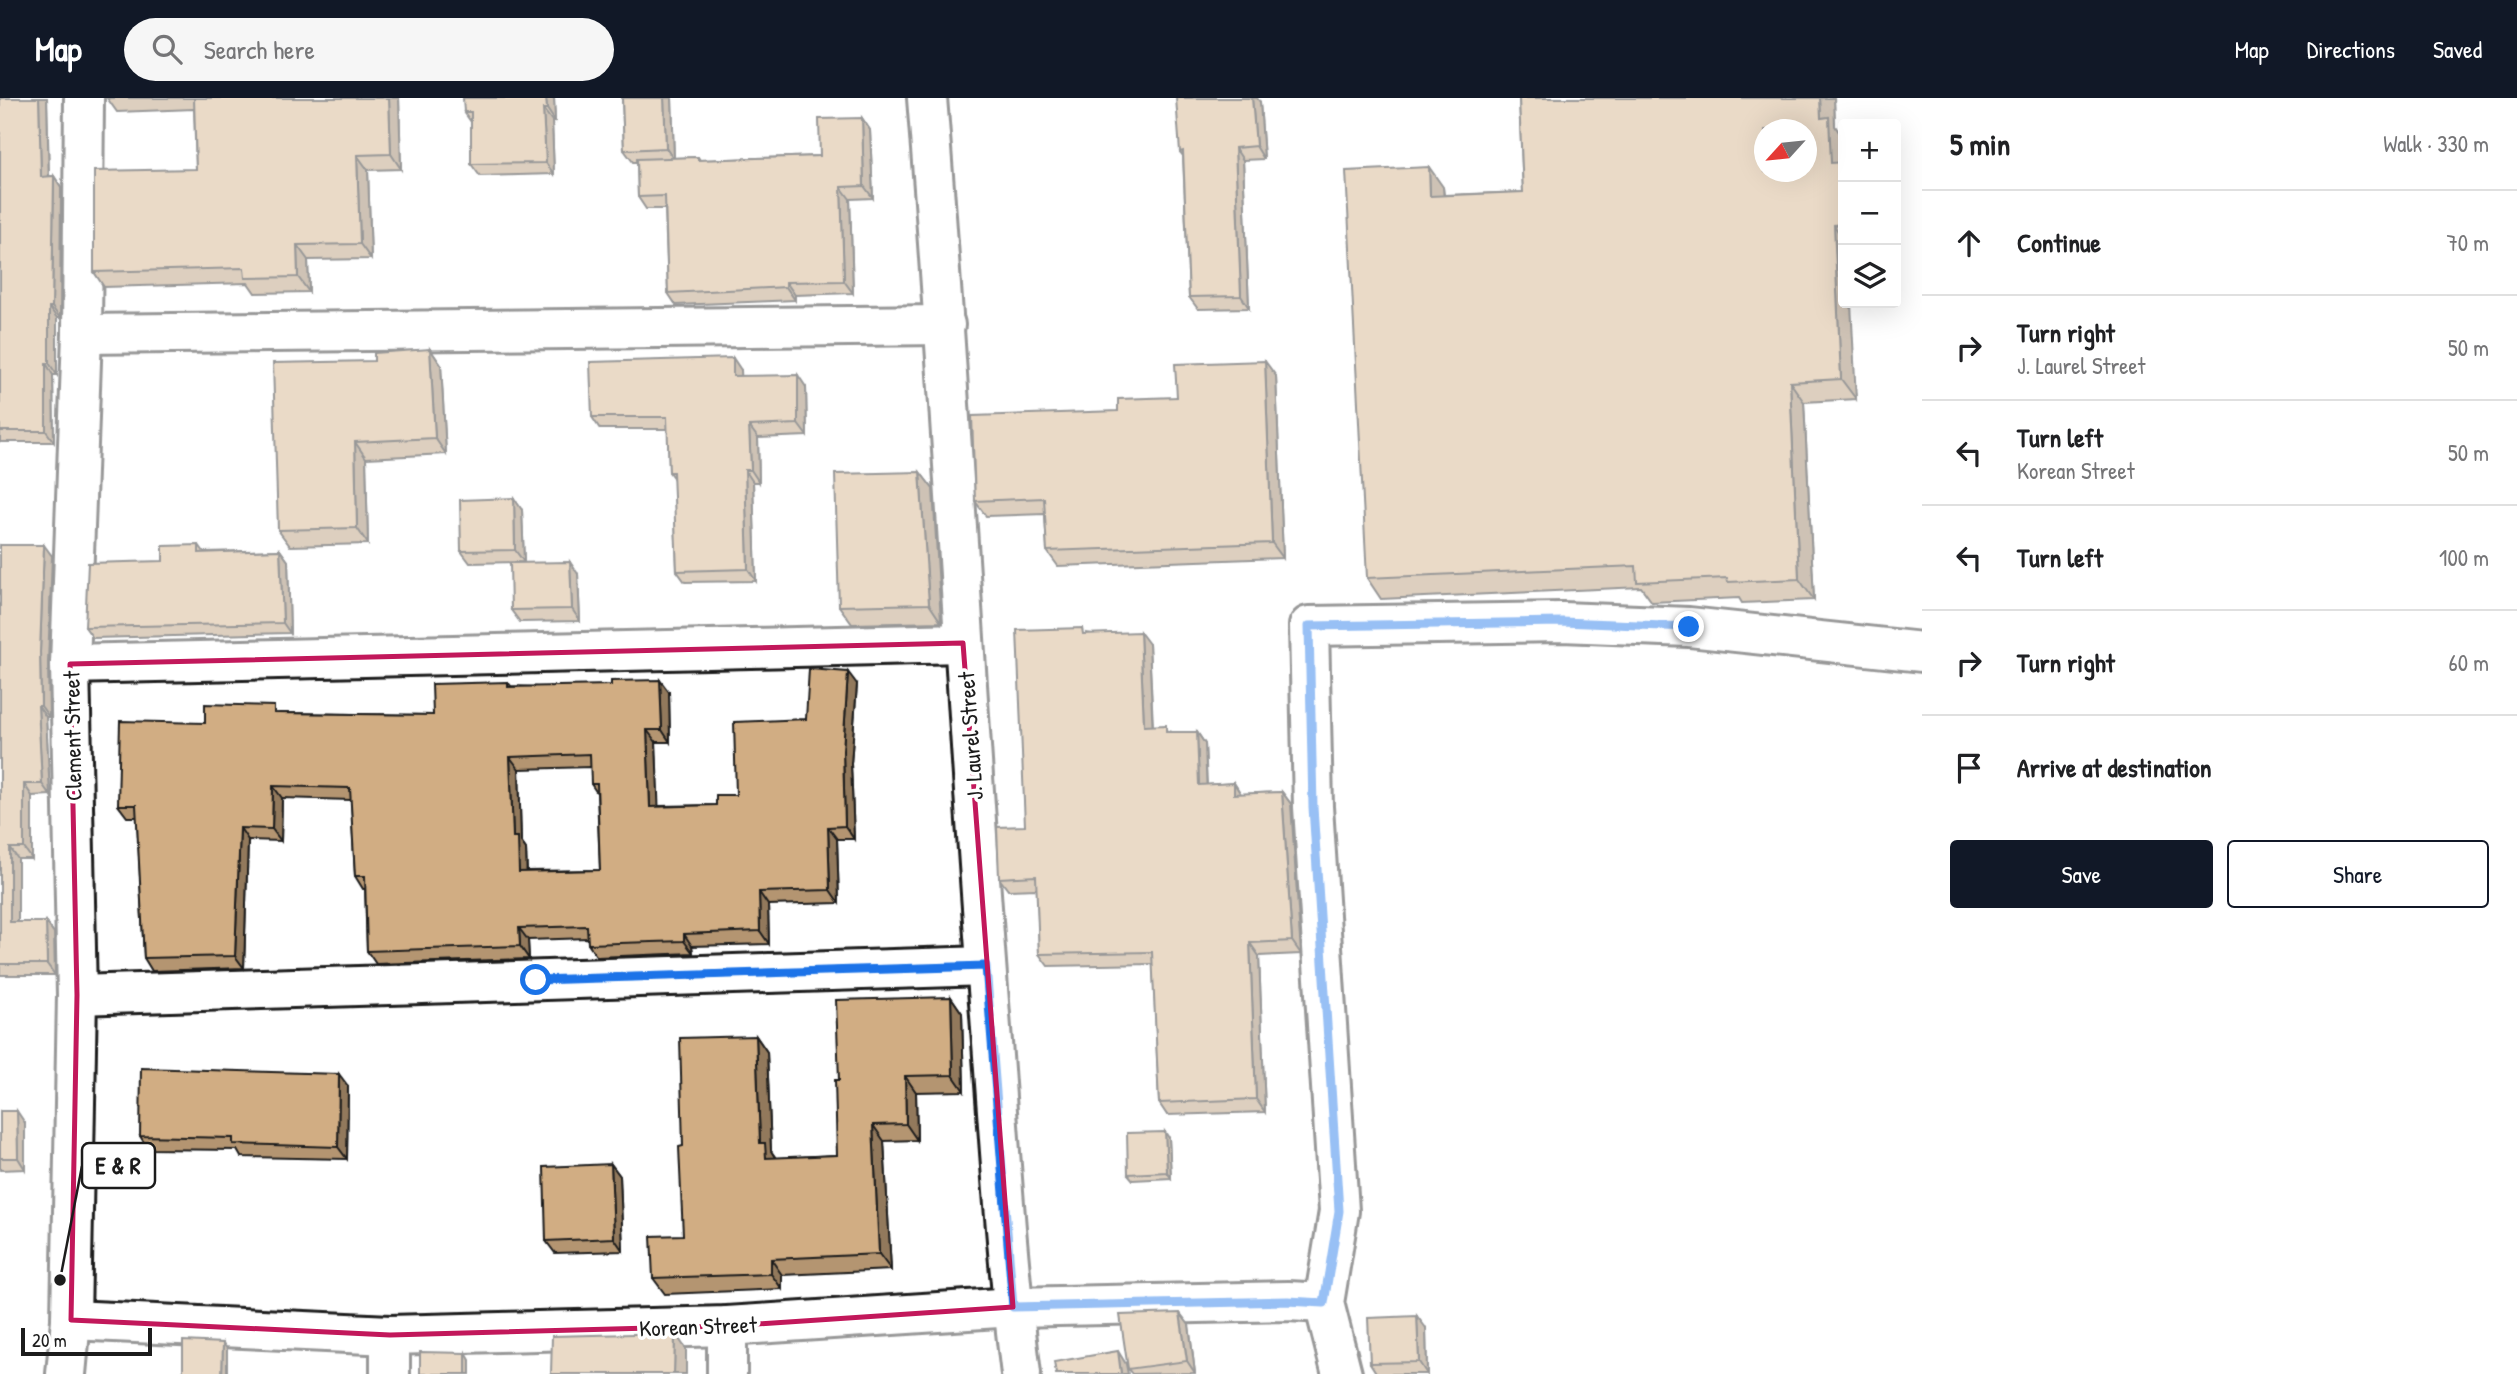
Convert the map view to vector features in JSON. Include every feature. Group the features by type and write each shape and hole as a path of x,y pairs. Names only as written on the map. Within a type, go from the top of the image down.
{"street":[{"name":"Clement Street","path":"66,1374 71,1320 77,995 70,664 82,334 84,98"},
{"name":"J. Laurel Street","path":"928,98 986,966 1013,1307 1021,1374"},
{"path":"82,334 945,325"},
{"path":"1342,1374 1324,1303 1339,1211 1313,807 1309,626 1562,622 1689,627 1922,652"},
{"path":"70,664 963,643"},
{"path":"77,995 986,966"},
{"name":"Korean Street","path":"71,1320 390,1335 727,1326 1013,1307 1288,1301 1324,1303"},
{"path":"727,1326 727,1374"},
{"path":"390,1335 390,1374"}],"highlighted area":[{"path":"963,643 1013,1307 727,1326 390,1335 71,1320 77,995 70,664"}],"building":[{"path":"0,98 39,98 41,177 54,176 52,307 49,307 49,363 46,363 46,431 0,431"},
{"path":"194,98 389,98 391,154 357,155 360,244 297,245 298,277 245,278 244,268 94,272 94,171 196,169"},
{"path":"463,98 546,98 547,109 543,109 546,163 471,164 471,112 464,112"},
{"path":"622,98 664,98 666,148 624,150"},
{"path":"1176,98 1252,98 1256,146 1235,148 1241,296 1189,297 1183,151 1180,152"},
{"path":"1519,98 1820,98 1821,118 1829,117 1831,163 1838,162 1838,225 1834,225 1841,379 1790,382 1799,579 1728,582 1727,578 1637,582 1636,566 1367,578 1346,171 1429,167 1430,196 1523,192"},
{"path":"862,118 864,186 841,187 844,281 786,282 786,287 668,293 665,196 638,197 637,159 820,156 819,119"},
{"path":"430,349 435,438 355,442 357,528 278,530 273,363 374,361 374,353"},
{"path":"733,358 733,376 798,375 798,424 749,426 751,470 745,470 748,569 677,571 673,472 669,472 667,417 592,417 590,362"},
{"path":"1265,361 1272,543 1047,551 1044,498 975,501 972,416 1118,411 1118,399 1177,397 1175,364"},
{"path":"920,472 929,604 839,606 835,474"},
{"path":"514,498 515,550 461,551 460,500"},
{"path":"0,545 44,545 41,706 38,706 42,784 24,784 24,848 10,848 10,922 46,922 47,964 0,964"},
{"path":"199,545 199,553 280,550 283,623 85,627 88,563 163,561 163,546"},
{"path":"570,562 572,609 511,610 510,563"},
{"path":"1082,628 1083,634 1140,632 1144,726 1166,725 1166,732 1197,732 1199,785 1234,783 1234,794 1282,792 1292,941 1250,943 1256,1099 1159,1103 1152,952 1039,954 1036,876 999,878 997,827 1025,826 1017,630"},
{"path":"809,669 848,672 843,751 845,826 828,827 830,890 759,892 760,931 684,934 684,941 588,944 587,926 519,928 520,946 367,951 365,876 355,876 350,788 273,786 272,829 240,828 235,956 144,958 136,805 118,805 120,721 205,723 205,704 274,706 274,713 433,715 432,684 508,682 508,687 611,685 611,681 660,680 662,730 647,730 650,807 716,805 716,795 736,795 734,722 806,719","holes":["590,754 591,784 597,784 600,870 519,872 518,837 513,837 510,757"]},
{"path":"951,997 953,1075 905,1076 906,1124 873,1125 879,1254 771,1259 771,1274 653,1278 651,1236 683,1235 679,1147 683,1146 680,1038 756,1036 760,1143 765,1143 766,1158 837,1155 835,1080 839,1080 836,1000"},
{"path":"141,1068 339,1074 338,1147 233,1144 233,1138 140,1136"},
{"path":"0,1111 17,1111 18,1158 0,1158"},
{"path":"1165,1132 1167,1172 1128,1174 1127,1133"},
{"path":"611,1164 614,1238 546,1241 544,1167"},
{"path":"1180,1313 1187,1361 1128,1369 1120,1315"},
{"path":"1417,1316 1419,1362 1370,1363 1368,1318"},
{"path":"675,1333 674,1374 551,1374 552,1336"},
{"path":"183,1341 223,1343 222,1374 183,1374"},
{"path":"1118,1351 1121,1374 1056,1374 1054,1362"},
{"path":"420,1352 466,1353 466,1374 420,1374"}],"place":[{"name":"E & R","path":"60,1280"}],"route":[{"path":"536,980 986,966 1013,1307 1288,1301 1324,1303 1339,1211 1313,807 1309,626 1562,622 1689,627"}]}
